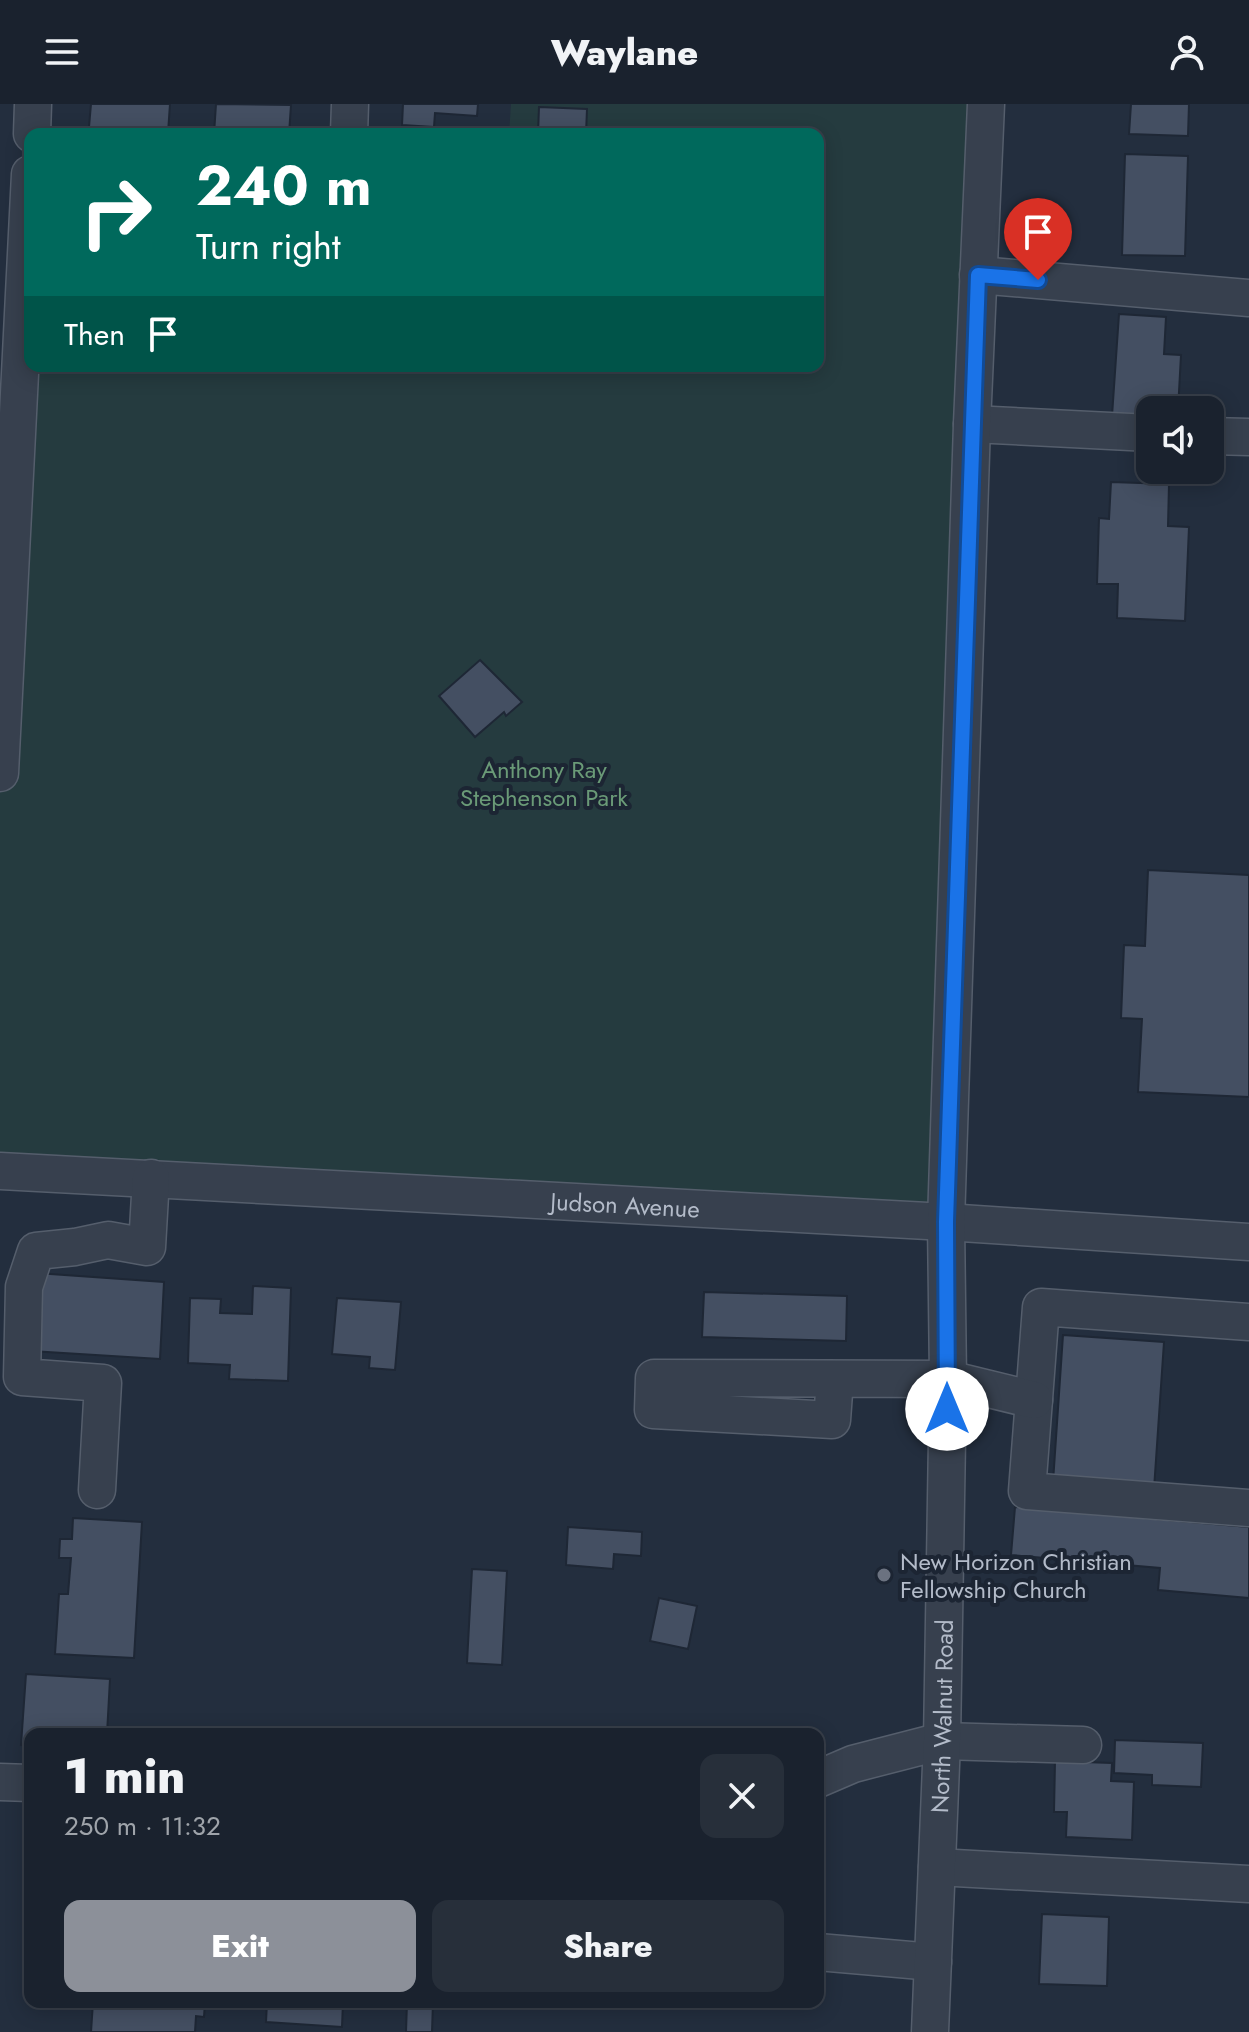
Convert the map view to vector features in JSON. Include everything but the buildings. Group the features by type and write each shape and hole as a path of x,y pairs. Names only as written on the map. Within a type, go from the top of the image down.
{"street":[{"path":"32,128 33,104"},
{"path":"349,128 350,104"},
{"name":"North Walnut Road","path":"930,2032 942,1741 948,1379 946,1222 972,424 986,104"},
{"path":"0,773 12,333 24,227"},
{"path":"978,275 1249,298"},
{"path":"972,424 1136,432"},
{"path":"1224,436 1249,437"},
{"name":"Judson Avenue","path":"0,1171 946,1222 1249,1242"},
{"path":"97,1490 103,1383 22,1377 24,1287 36,1251 108,1240 147,1247 151,1178"},
{"path":"1249,1322 1041,1307 1027,1491 1249,1508"},
{"path":"835,1379 948,1379 1034,1400"},
{"path":"824,1776 853,1764 942,1741 1083,1745"},
{"path":"0,1782 24,1783"},
{"path":"937,1867 1249,1884"},
{"path":"824,1953 933,1962"}],"green space":[{"name":"Anthony Ray Stephenson Park","path":"511,104 987,104 946,1222 0,1171 0,758 30,372 824,372 824,128 509,128"}],"place":[{"name":"New Horizon Christian Fellowship Church","path":"884,1575"}],"route":[{"path":"947,1409 946,1222 978,275 1038,280"}]}
